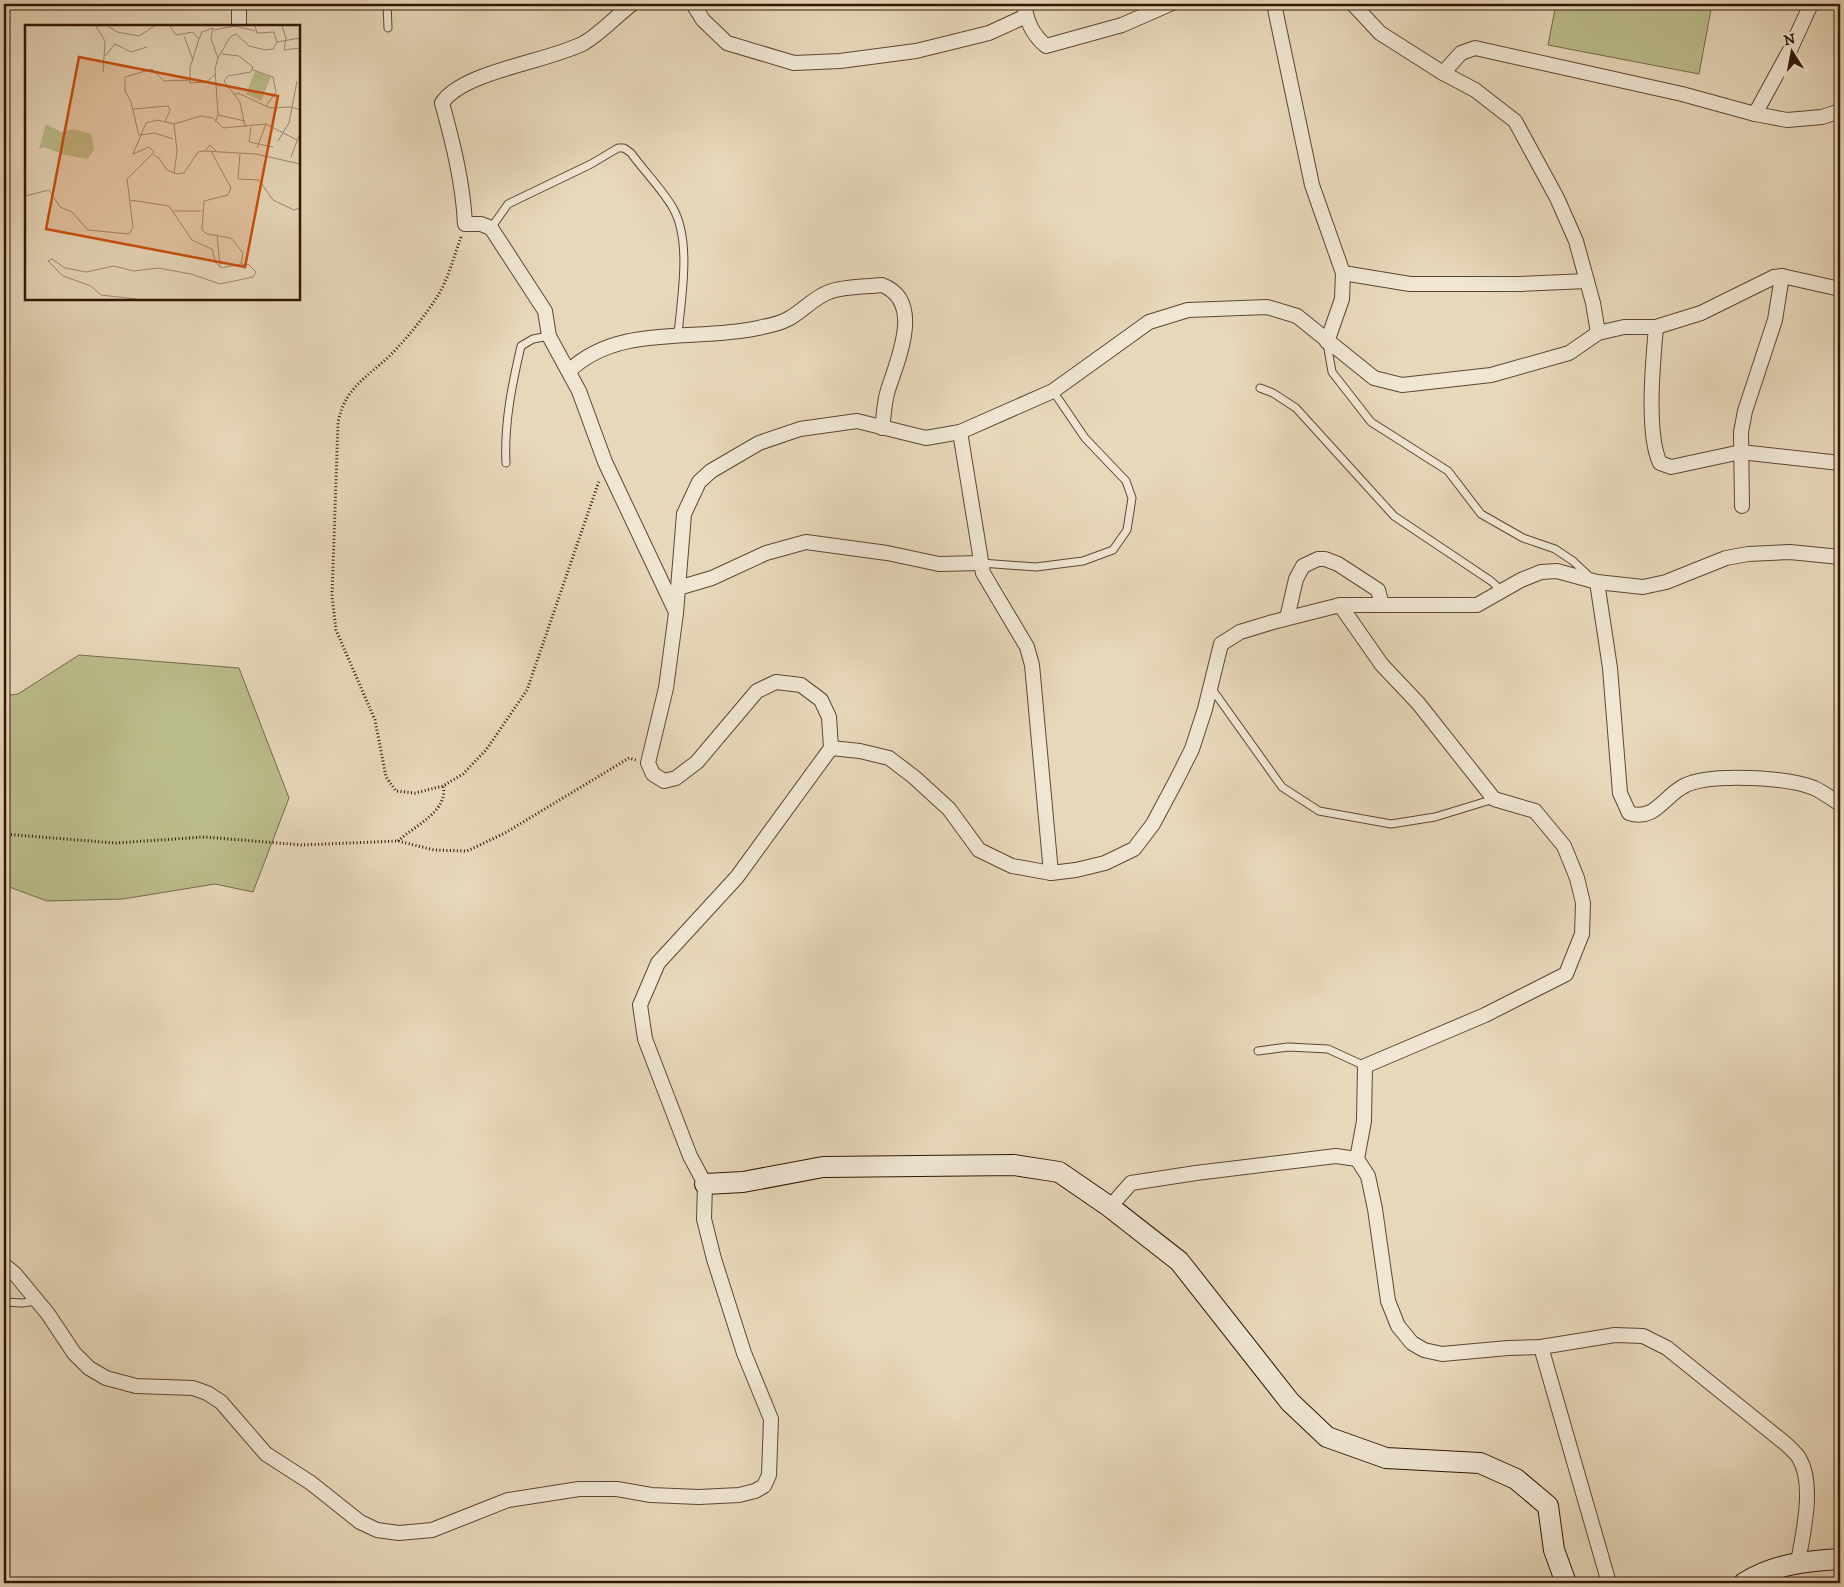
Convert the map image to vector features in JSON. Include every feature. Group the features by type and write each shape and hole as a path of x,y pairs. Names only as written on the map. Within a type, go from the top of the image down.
{"street":[{"path":"238,25 239,4"},
{"path":"632,4 585,42 541,60 466,84 448,94 442,103 456,154 464,200 465,224 482,224 491,228 545,311 548,336 569,371 605,462 676,613"},
{"path":"693,4 703,20 727,43 794,63 840,61 916,50 989,34 1025,10 1034,35 1046,46 1122,25 1170,4"},
{"path":"1274,4 1312,185 1342,273 1342,299 1327,342"},
{"path":"1353,4 1380,33 1475,90 1514,121 1557,198 1576,241 1598,333"},
{"path":"1755,114 1790,50 1811,4"},
{"path":"1443,72 1461,53 1475,48 1682,94 1755,114 1787,120 1822,118 1840,111"},
{"path":"1342,273 1410,284 1520,284 1587,281"},
{"path":"4,1265 15,1274 74,1354 90,1368 106,1378 136,1386 194,1388 207,1393 221,1402 266,1454 310,1483 360,1522 377,1530 400,1533 432,1530 508,1500 579,1489 617,1489 651,1495 700,1497 739,1495 755,1491 764,1486 769,1475 770,1419 744,1353 714,1259 704,1219 705,1184 690,1156 645,1039 640,1005 658,963 737,877 831,748 829,716 821,700 801,686 776,682 757,691 697,762 676,778 664,781 652,774 648,763 666,688 676,613 684,514 699,482 710,471 759,443 800,429 857,421 926,438 960,432 1052,392 1149,322 1188,310 1267,307 1297,316 1374,378 1402,385 1491,375 1568,352 1598,333 1624,327 1656,327 1701,313 1774,277 1782,276 1840,290"},
{"path":"1742,506 1741,432 1745,411 1776,320 1782,276"},
{"path":"569,371 584,356 608,347 652,337 721,334 757,328 787,320 828,292 882,285 888,287 902,302 904,315 900,355 888,391 882,428"},
{"path":"1656,327 1653,430 1655,454 1660,463 1671,467 1741,452 1840,463"},
{"path":"960,432 983,573 1027,647 1032,665 1051,873"},
{"path":"678,588 712,578 766,553 806,542 887,553 939,564 981,564"},
{"path":"831,748 860,751 889,758 914,777 949,809 978,850 1012,866 1051,873 1076,870 1105,863 1134,849 1153,824 1192,749 1212,689 1221,644 1240,632 1340,605 1477,605 1521,580 1542,572 1558,571 1597,582 1643,587 1666,582 1726,558 1748,554 1790,552 1840,556"},
{"path":"1287,618 1303,566 1318,559 1325,559 1338,564 1378,590 1382,605"},
{"path":"1597,582 1610,668 1619,785 1629,813 1639,816 1654,811 1685,786 1737,778 1772,779 1813,788 1840,804"},
{"path":"1340,605 1382,665 1418,703 1494,799 1535,811 1564,846 1577,878 1583,903 1582,934 1566,974 1485,1014 1365,1066 1364,1121 1357,1159 1368,1176 1375,1209 1388,1301 1398,1326 1412,1343 1424,1350 1442,1354 1541,1347 1616,1335 1643,1336 1667,1348 1786,1444 1800,1459 1805,1476 1807,1511 1798,1562"},
{"path":"1110,1207 1131,1183 1336,1156 1357,1159"},
{"path":"705,1184 743,1182 823,1167 1014,1165 1059,1172 1110,1207 1179,1261 1290,1402 1327,1437 1386,1458 1480,1463 1516,1479 1548,1506 1554,1550 1566,1583"},
{"path":"1541,1347 1609,1583"},
{"path":"1744,1583 1760,1573 1798,1562 1840,1558"}],"lane":[{"path":"387,4 388,28"},
{"path":"491,228 508,204 591,164 618,148 624,148 674,209 683,242 685,265 678,335"},
{"path":"506,463 505,441 510,395 521,346 533,339 548,336"},
{"path":"1327,342 1332,372 1371,422 1448,471 1482,514 1523,538 1556,549 1597,582"},
{"path":"1260,388 1273,393 1296,408 1394,516 1491,581 1502,591"},
{"path":"981,564 1036,566 1083,560 1113,550 1127,530 1132,498 1126,481 1085,438 1052,392"},
{"path":"1212,689 1282,787 1319,811 1391,824 1435,817 1494,799"},
{"path":"1258,1051 1288,1047 1328,1049 1365,1066"},
{"path":"4,1302 23,1303 36,1301"}],"path":[{"path":"465,224 437,296 398,348 364,377 351,392 340,410 338,423 332,596 336,630 375,720 386,776 396,791 415,793 442,786 463,774 486,750 526,690 605,462"},
{"path":"4,834 115,843 205,837 302,846 398,841 434,850 467,851 505,833 629,758 648,763"},
{"path":"398,841 440,806 444,795 442,786"}],"green space":[{"path":"1556,4 1712,4 1699,74 1548,45"},
{"path":"79,655 239,668 289,798 253,892 215,884 123,899 47,901 4,885 4,696 18,694"}]}
